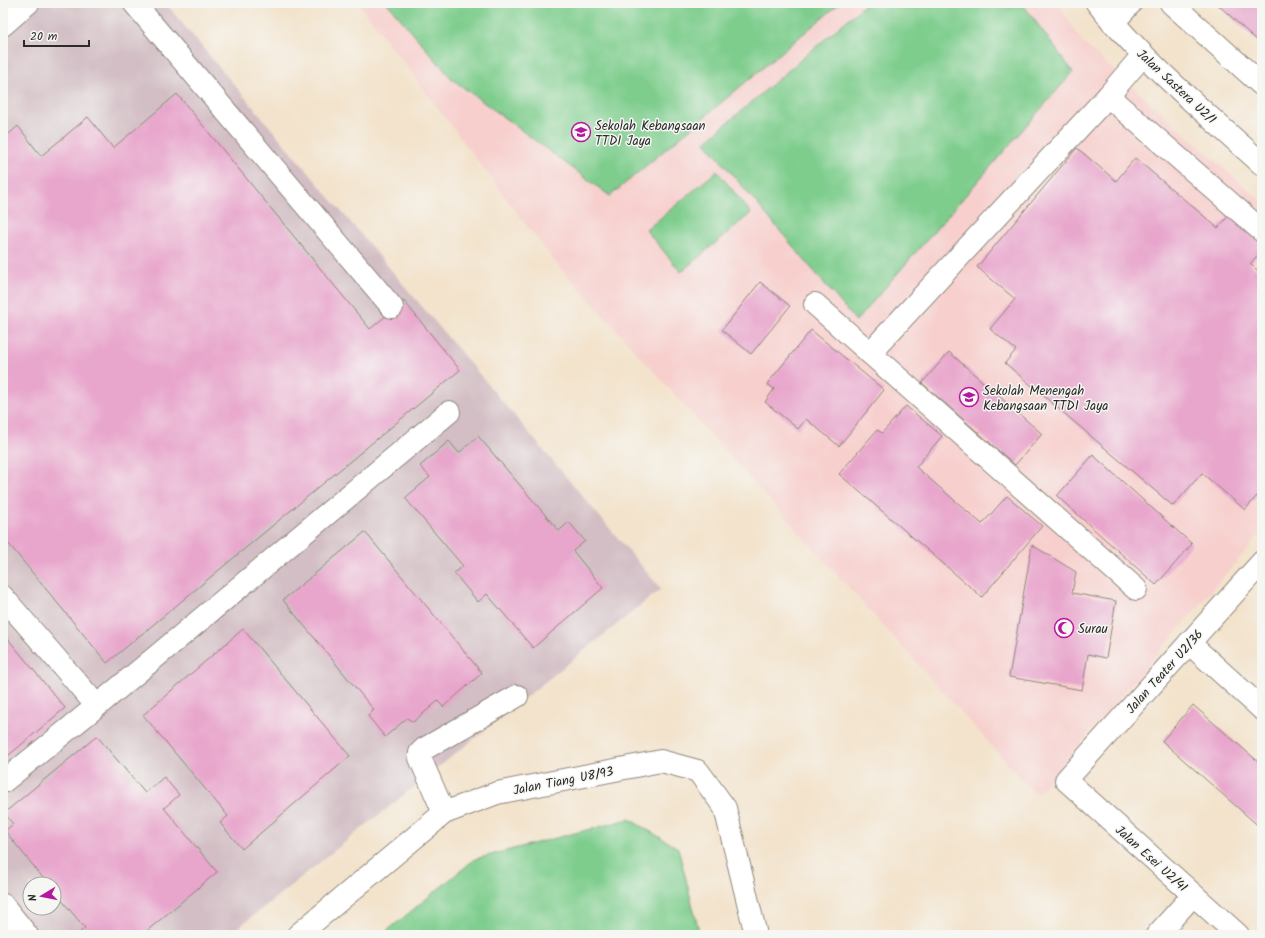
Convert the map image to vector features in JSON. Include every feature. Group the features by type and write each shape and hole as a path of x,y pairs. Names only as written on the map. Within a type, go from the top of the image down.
{"street":[{"path":"3,25 28,3"},
{"path":"134,3 392,307"},
{"name":"Jalan Sastera U2/1","path":"1097,3 1113,23 1143,55 1262,164"},
{"path":"1113,23 1131,3"},
{"path":"1171,3 1262,85"},
{"path":"870,353 1108,96 1143,55"},
{"path":"1108,96 1262,231"},
{"path":"815,304 1136,589"},
{"path":"3,782 97,706 449,412"},
{"name":"Jalan Teater U2/36","path":"1066,780 1262,562"},
{"path":"3,597 97,706"},
{"path":"1190,643 1262,709"},
{"path":"444,813 420,758 420,753 424,749 517,696"},
{"name":"Jalan Tiang U8/93","path":"298,935 444,813 497,793 661,761 698,771 725,808 756,935"},
{"name":"Jalan Esei U2/41","path":"1066,780 1238,935"},
{"path":"1157,935 1193,895"},
{"path":"3,905 27,935"}],"shaded area":[{"path":"3,3 165,3 661,589 229,935 3,935"},
{"name":"Sekolah Menengah Kebangsaan TTDI Jaya","path":"358,3 1058,3 1082,42 1262,202 1262,532 1036,795 554,261"}],"green space":[{"name":"Sekolah Kebangsaan TTDI Jaya","path":"387,3 840,3 610,196 452,79"},
{"path":"867,3 1022,3 1073,72 856,321 705,142"},
{"path":"717,171 751,213 681,272 646,230"},
{"path":"629,819 678,848 700,935 382,935 475,859"}],"building":[{"path":"1216,3 1262,3 1262,45"},
{"path":"177,94 370,329 404,301 460,370 107,663 3,537 3,139 18,126 41,156 88,117 113,148"},
{"path":"1077,148 1116,181 1135,158 1218,228 1231,213 1262,239 1262,250 1250,264 1262,274 1262,490 1245,510 1202,473 1173,506 1005,363 1016,350 990,329 1015,299 977,267"},
{"path":"760,282 790,306 751,354 722,330"},
{"path":"811,330 884,390 839,446 806,419 798,429 765,402 774,389 767,384"},
{"path":"949,352 1042,434 1015,465 922,383"},
{"path":"906,406 942,436 916,467 982,524 1007,496 1042,526 982,597 839,474 877,430 882,433"},
{"path":"478,436 559,531 569,522 585,541 573,551 603,588 533,648 487,594 478,602 454,573 463,566 405,498 430,477 420,466 449,441 459,453"},
{"path":"1093,455 1192,544 1156,585 1057,496"},
{"path":"365,532 482,673 443,707 438,701 413,722 407,718 385,737 368,716 374,710 283,600"},
{"name":"Surau","path":"1032,545 1076,572 1072,593 1116,601 1106,658 1088,654 1082,690 1009,677"},
{"path":"243,629 350,756 242,849 220,823 228,816 143,715"},
{"path":"3,633 65,708 3,760"},
{"path":"1193,705 1262,765 1262,829 1162,741"},
{"path":"97,736 145,793 164,777 179,795 164,808 217,872 142,935 81,935 79,933 85,928 62,901 62,876 42,876 5,831 13,824 4,813"},
{"path":"3,913 21,935 3,935"}],"place":[{"name":"Sekolah Kebangsaan TTDI Jaya","path":"581,132"},
{"name":"Sekolah Menengah Kebangsaan TTDI Jaya","path":"969,397"},
{"name":"Surau","path":"1064,628"}]}
